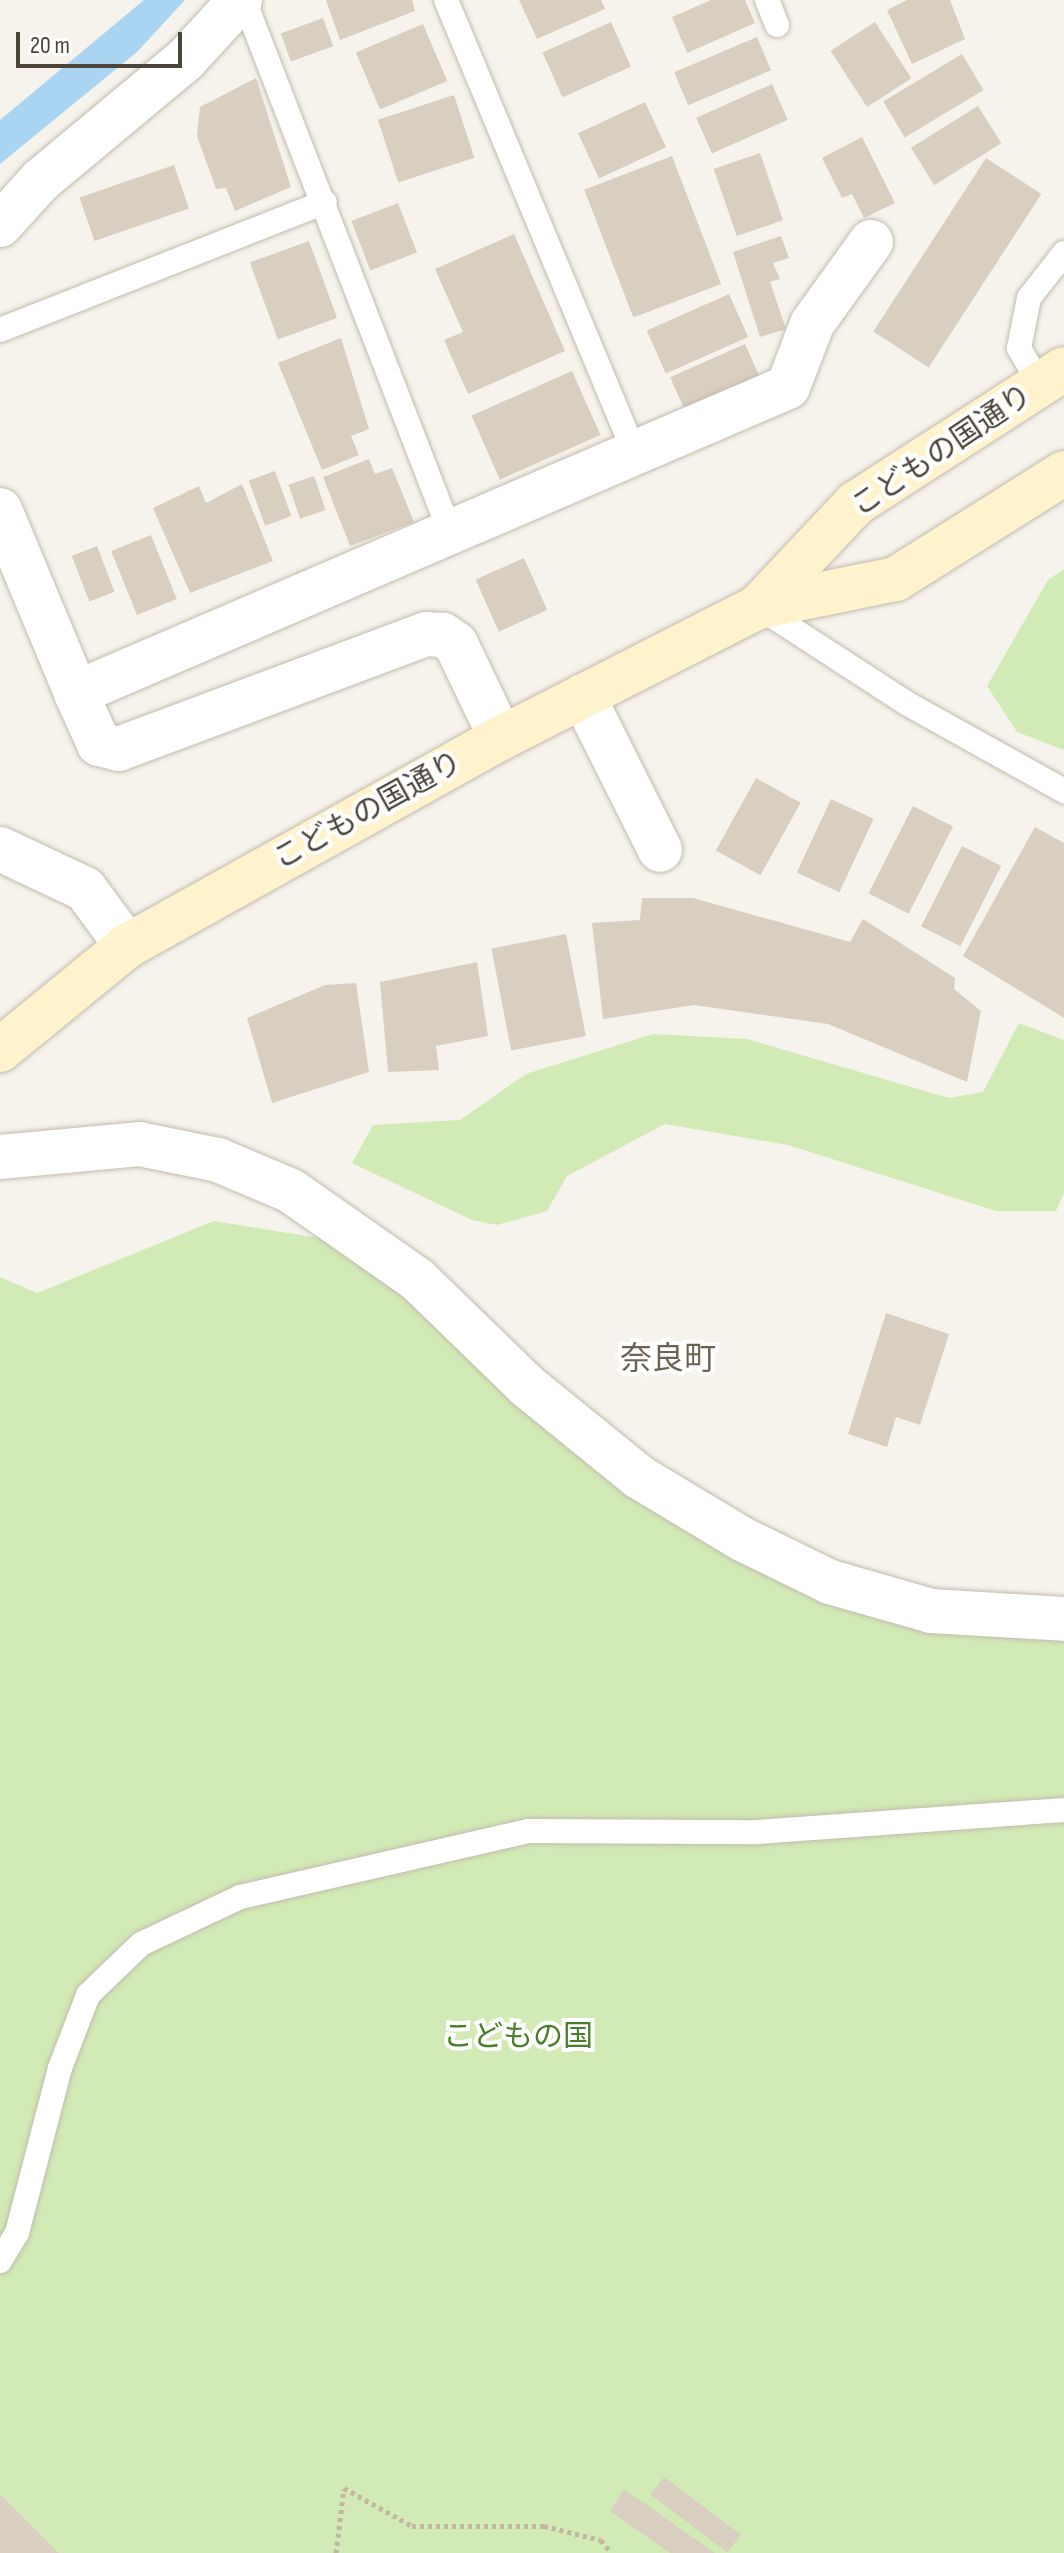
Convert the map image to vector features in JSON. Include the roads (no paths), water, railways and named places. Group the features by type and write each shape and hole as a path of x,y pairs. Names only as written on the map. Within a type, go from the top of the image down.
{"main road":[{"name":"こどもの国通り","path":"758,607 856,503 1052,377"},
{"name":"こどもの国通り","path":"0,1050 127,946 501,738 758,607 896,579 1064,473"}],"street":[{"path":"0,225 41,180 186,59 242,0"},
{"path":"76,693 788,387 812,324 871,242"},
{"path":"0,510 99,744 119,749 426,634 443,635 456,644 501,738"},
{"path":"583,696 660,850"},
{"path":"0,849 85,889 127,946"},
{"path":"0,1157 139,1144 218,1160 291,1191 418,1280 527,1386 639,1477 742,1539 830,1582 931,1611 1064,1619"}],"lane":[{"path":"242,0 325,202 450,532"},
{"path":"446,0 635,455"},
{"path":"767,0 777,25"},
{"path":"0,330 325,202"},
{"path":"1052,377 1019,348 1029,298 1064,253"},
{"path":"758,607 908,704 1064,791"},
{"path":"0,2261 17,2233 60,2068 88,1995 141,1944 240,1897 528,1831 757,1832 1064,1810"}],"water":[{"path":"144,0 185,0 137,52 0,164 0,120"}],"district":[{"name":"奈良町","path":"668,1360"}],"park label":[{"name":"こどもの国","path":"518,2037"}]}
